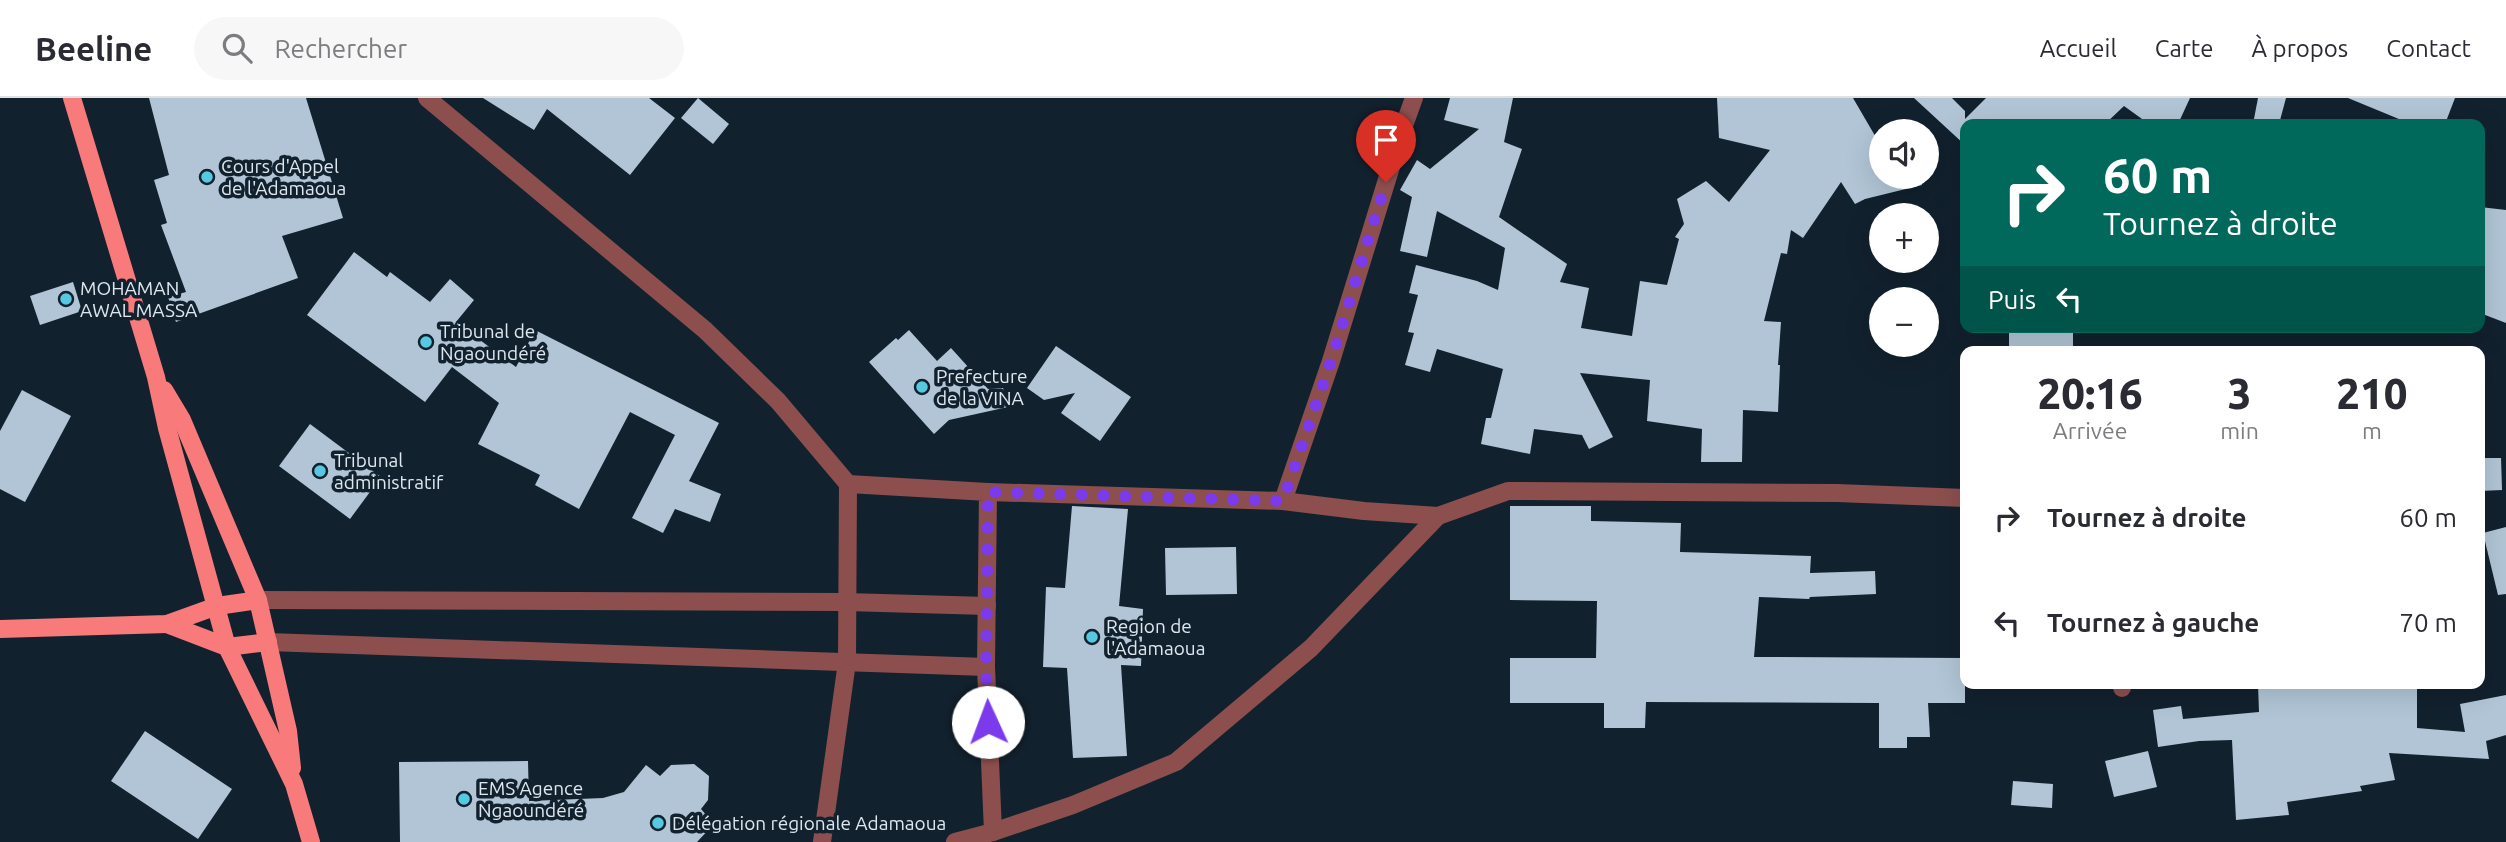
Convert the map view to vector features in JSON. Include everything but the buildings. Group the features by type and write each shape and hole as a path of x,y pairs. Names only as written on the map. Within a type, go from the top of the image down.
{"main road":[{"path":"72,98 156,377 167,428 228,647 294,784 311,842"},
{"path":"156,377 182,421 258,600 288,731 294,784"},
{"path":"0,629 167,624 217,606 258,600"},
{"path":"167,624 228,647 268,642"}],"street":[{"path":"427,98 705,330 778,401 848,484 847,662 822,842"},
{"path":"1283,501 1331,361 1414,98"},
{"path":"848,484 988,492 1283,501 1364,512 1437,516 1508,491 1837,493 1960,498"},
{"path":"988,492 986,667 993,832"},
{"path":"955,842 1073,806 1176,762 1311,648 1437,516"},
{"path":"258,600 846,602 987,606"},
{"path":"268,642 986,667"}],"place":[{"name":"Cours d'Appel de l'Adamaoua","path":"207,177"},
{"name":"MOHAMAN AWAL MASSA","path":"66,299"},
{"name":"Tribunal de Ngaoundéré","path":"426,342"},
{"name":"Prefecture de la VINA","path":"922,387"},
{"name":"Tribunal administratif","path":"320,471"},
{"name":"Region de l'Adamaoua","path":"1092,637"},
{"name":"EMS Agence Ngaoundéré","path":"464,799"},
{"name":"Délégation régionale Adamaoua","path":"658,823"}],"route":[{"path":"988,722 988,492 1283,501 1331,361 1386,182"}]}
